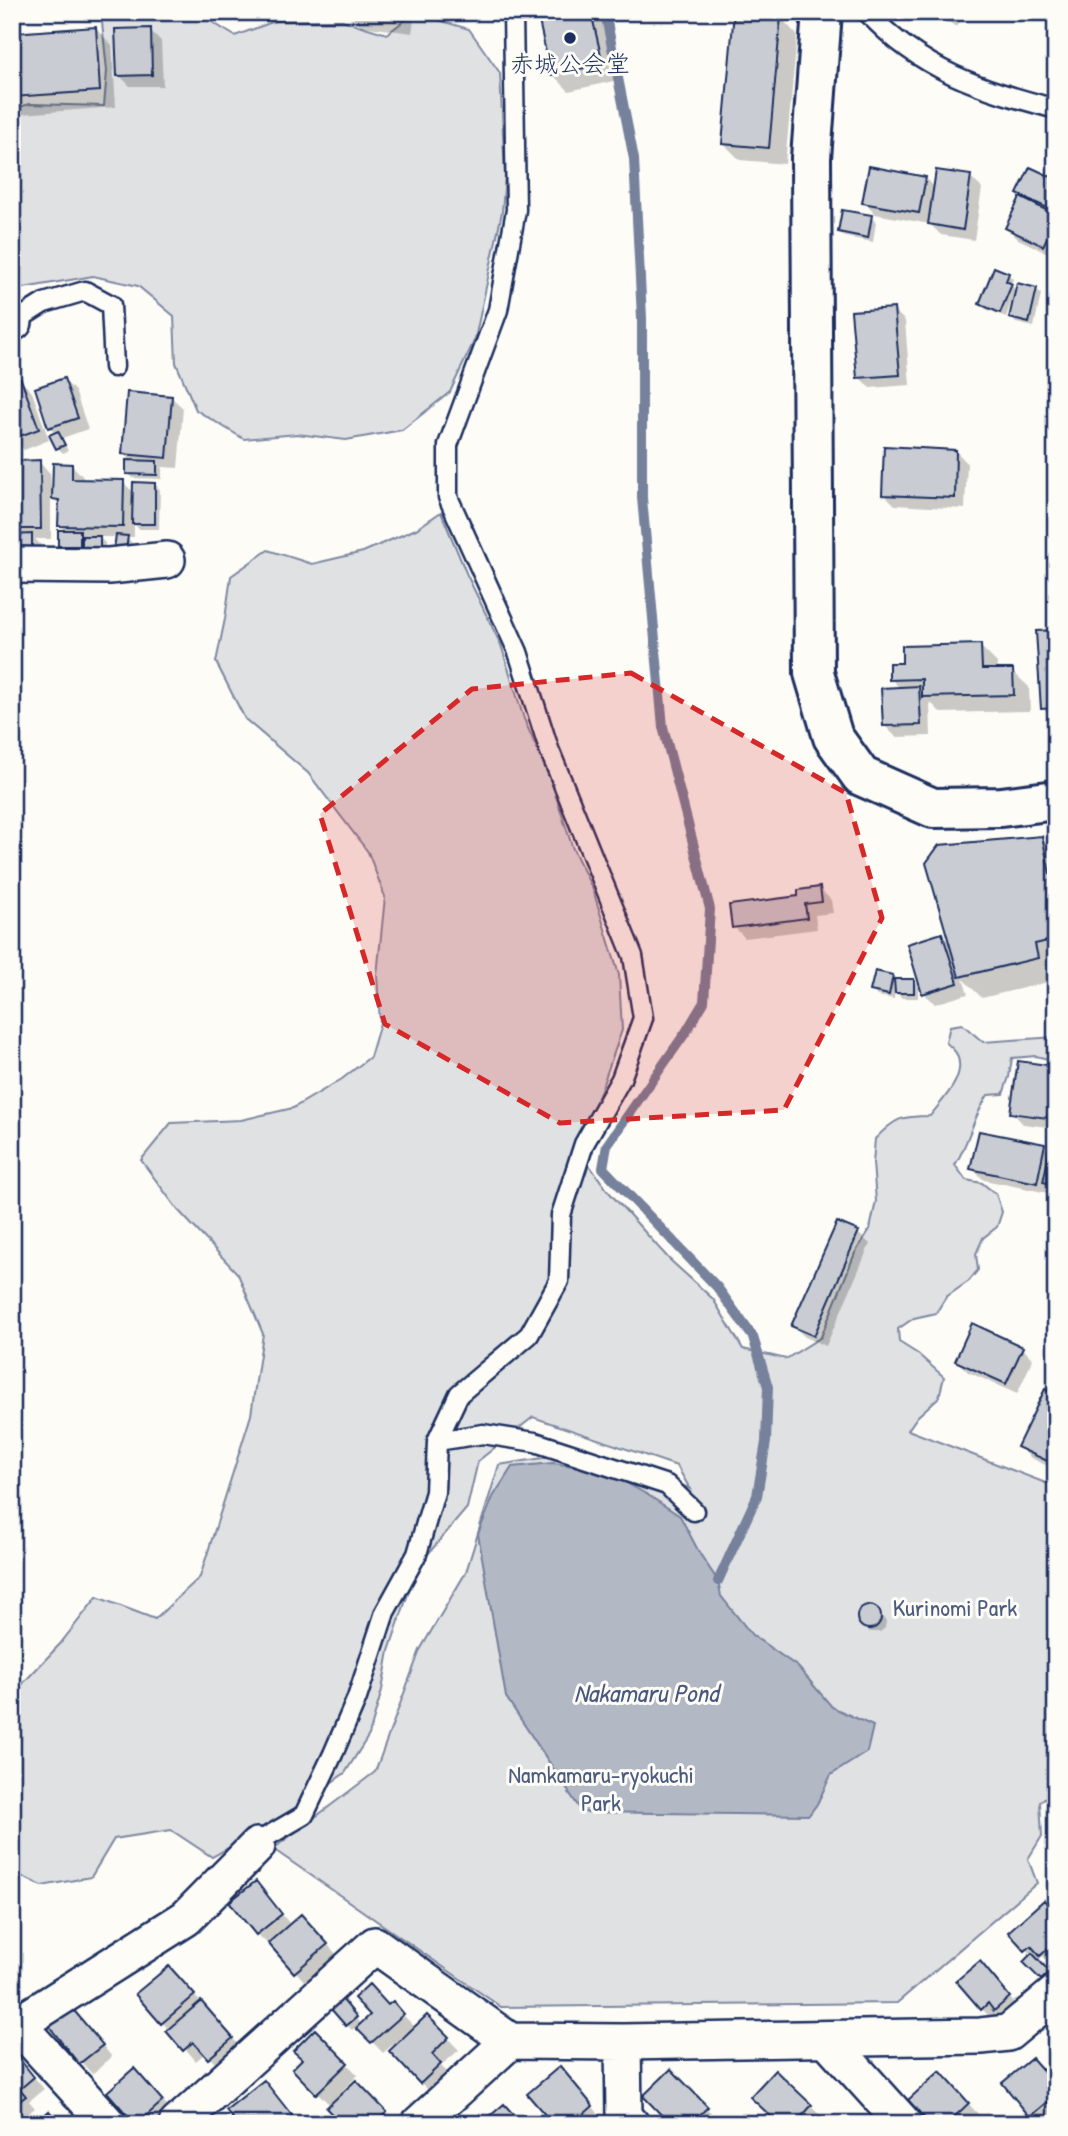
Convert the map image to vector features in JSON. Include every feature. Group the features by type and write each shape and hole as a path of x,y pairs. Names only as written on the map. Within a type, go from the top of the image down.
{"street":[{"path":"822,12 811,158 811,463 814,673 829,724 833,737 861,776 933,808 1001,807 1056,800"},
{"path":"12,565 109,566 166,559"},
{"path":"108,2124 15,2026 186,1918 257,1846"},
{"path":"177,2124 375,1945 510,2040 623,2042 1008,2034 1052,2003"},
{"path":"827,2039 904,2124"},
{"path":"419,2124 510,2040"},
{"path":"623,2042 624,2116 631,2124"}],"lane":[{"path":"257,1846 268,1836 304,1815 333,1754 357,1698 385,1612 418,1554 435,1492 438,1441 459,1394 529,1335 559,1281 561,1216 584,1144 621,1079 643,1018 633,956 549,749 518,652 448,498 448,445 498,310 516,209 513,12"},
{"path":"867,12 880,27 912,53 945,72 986,89 1056,110"},
{"path":"13,323 44,303 85,290 111,305 114,367"},
{"path":"438,1441 482,1434 535,1443 667,1485 694,1511"}],"highlighted area":[{"path":"631,673 846,793 882,918 784,1110 560,1123 385,1024 320,814 472,689"}],"green space":[{"path":"101,12 208,12 212,22 235,36 275,21 342,20 387,34 414,13 469,29 500,73 505,175 502,212 475,339 450,392 402,430 346,440 297,434 244,439 196,410 176,363 174,316 138,286 93,276 12,290 12,109 30,104 104,106 107,71"},
{"path":"441,512 467,575 501,645 524,719 551,781 573,849 593,890 619,975 622,1030 598,1098 574,1144 608,1191 669,1259 713,1299 743,1349 786,1359 821,1337 855,1253 870,1229 876,1201 873,1163 875,1139 899,1120 930,1116 956,1080 959,1063 956,1053 946,1042 950,1026 962,1024 983,1042 1056,1037 1056,1061 1036,1056 1012,1058 1003,1094 988,1095 955,1165 966,1180 982,1183 996,1194 1002,1212 997,1227 983,1238 976,1254 978,1270 969,1281 946,1297 936,1313 914,1318 898,1329 899,1342 918,1354 944,1377 939,1397 917,1417 908,1430 1056,1487 1056,1788 1040,1802 1042,1836 1028,1859 1037,1883 897,2003 501,2007 273,1849 375,1772 420,1650 466,1572 499,1465 562,1455 690,1489 677,1466 533,1417 478,1461 467,1508 417,1567 389,1651 382,1690 369,1735 345,1773 276,1821 212,1857 171,1830 114,1839 91,1877 42,1886 12,1872 12,1695 60,1644 97,1597 155,1619 200,1577 251,1415 263,1334 238,1274 178,1210 141,1160 171,1123 241,1120 293,1108 342,1079 370,1057 380,1023 377,975 385,897 368,852 308,773 245,719 216,662 231,576 268,550 312,564 363,552 416,529"}],"water":[{"name":"Nakamaru Pond","path":"553,1463 605,1471 680,1516 718,1581 721,1596 752,1635 798,1667 832,1707 873,1726 867,1752 831,1775 809,1815 582,1812 506,1697 478,1534 493,1497 512,1467"}],"building":[{"path":"360,12 396,12 395,17"},
{"name":"赤城公会堂","path":"537,12 591,12 603,64 551,75"},
{"path":"734,12 781,16 769,148 722,144"},
{"path":"96,27 100,91 12,97 12,33"},
{"path":"151,28 152,75 117,76 115,29"},
{"path":"869,166 926,177 919,213 862,203"},
{"path":"1030,167 1056,179 1056,212 1017,194"},
{"path":"936,170 971,175 963,230 928,224"},
{"path":"1020,197 1056,215 1043,246 1005,228"},
{"path":"842,210 872,215 868,238 838,232"},
{"path":"994,267 1009,273 1006,281 1012,284 1000,313 979,304"},
{"path":"1017,283 1037,288 1029,323 1009,318"},
{"path":"894,308 900,375 857,378 851,311"},
{"path":"64,378 78,418 48,428 35,388"},
{"path":"21,379 39,429 12,439 12,382"},
{"path":"127,392 172,396 167,458 122,454"},
{"path":"58,431 65,445 56,449 49,435"},
{"path":"884,446 956,450 955,498 882,495"},
{"path":"40,460 41,529 12,529 12,477 16,477 16,461"},
{"path":"126,460 157,461 157,475 126,474"},
{"path":"53,463 72,464 72,479 124,480 123,527 58,526 59,500 52,499"},
{"path":"133,482 155,483 155,524 132,524"},
{"path":"58,530 80,530 80,546 58,546"},
{"path":"32,534 32,556 12,556 12,535"},
{"path":"116,535 128,536 126,550 114,548"},
{"path":"82,536 100,536 100,548 82,548"},
{"path":"1056,630 1056,708 1041,709 1036,631"},
{"path":"981,644 982,669 1013,669 1014,695 922,697 922,679 889,680 889,663 902,663 902,646"},
{"path":"919,686 921,725 883,726 881,688"},
{"path":"1042,836 1050,874 1056,872 1056,939 1035,944 1038,958 959,977 926,863 939,845"},
{"path":"820,887 822,902 805,904 807,918 732,928 729,905 798,896 798,890"},
{"path":"942,933 958,983 922,994 907,944"},
{"path":"875,971 893,975 889,995 870,991"},
{"path":"894,979 914,979 914,993 895,993"},
{"path":"1018,1061 1055,1066 1047,1118 1010,1113"},
{"path":"979,1131 1045,1144 1037,1183 970,1169"},
{"path":"1052,1140 1056,1141 1056,1185 1043,1182"},
{"path":"837,1222 859,1231 814,1336 791,1326"},
{"path":"972,1323 1023,1347 1006,1384 955,1361"},
{"path":"1045,1389 1056,1395 1056,1465 1017,1447"},
{"path":"869,1605 877,1609 881,1617 877,1625 869,1629 861,1625 857,1617 861,1609"},
{"path":"256,1881 282,1914 256,1935 229,1902"},
{"path":"1044,1900 1056,1913 1056,1953 1050,1947 1040,1956 1031,1946 1025,1951 1008,1932"},
{"path":"301,1914 328,1944 294,1973 268,1943"},
{"path":"1032,1953 1050,1972 1041,1980 1023,1962"},
{"path":"980,1961 1010,1997 994,2011 988,2003 981,2010 956,1981"},
{"path":"169,1966 195,1995 161,2024 135,1994"},
{"path":"369,1984 388,2005 393,2001 404,2014 371,2043 356,2028 370,2015 354,1998"},
{"path":"342,1999 357,2017 346,2026 331,2009"},
{"path":"201,2001 233,2038 208,2059 193,2042 183,2051 166,2031"},
{"path":"71,2007 103,2045 79,2064 48,2025"},
{"path":"427,2015 449,2037 432,2054 441,2064 420,2084 389,2051"},
{"path":"315,2029 348,2063 316,2094 292,2069 302,2059 293,2051"},
{"path":"18,2057 34,2077 20,2089 26,2096 12,2107 12,2062"},
{"path":"1032,2058 1056,2085 1056,2095 1030,2117 1002,2083"},
{"path":"560,2066 593,2106 573,2124 553,2124 527,2094"},
{"path":"134,2068 163,2101 137,2124 107,2092"},
{"path":"671,2069 708,2107 690,2124 670,2124 643,2096"},
{"path":"775,2070 812,2105 795,2124 779,2124 750,2097"},
{"path":"940,2071 969,2103 947,2124 930,2124 908,2100"},
{"path":"264,2080 294,2118 287,2124 237,2124 226,2110"},
{"path":"356,2080 387,2112 374,2124 341,2124 326,2108"},
{"path":"504,2104 522,2124 497,2124 490,2116"},
{"path":"49,2111 60,2124 34,2124"}],"waterway":[{"path":"605,12 634,159 642,318 642,498 663,727 710,909 704,1002 607,1145 603,1168 717,1287 753,1337 768,1387 766,1442 757,1496 718,1581"}],"place":[{"name":"赤城公会堂","path":"570,38"}],"park label":[{"name":"Kurinomi Park","path":"955,1608"},
{"name":"Namkamaru-ryokuchi Park","path":"601,1789"}]}
